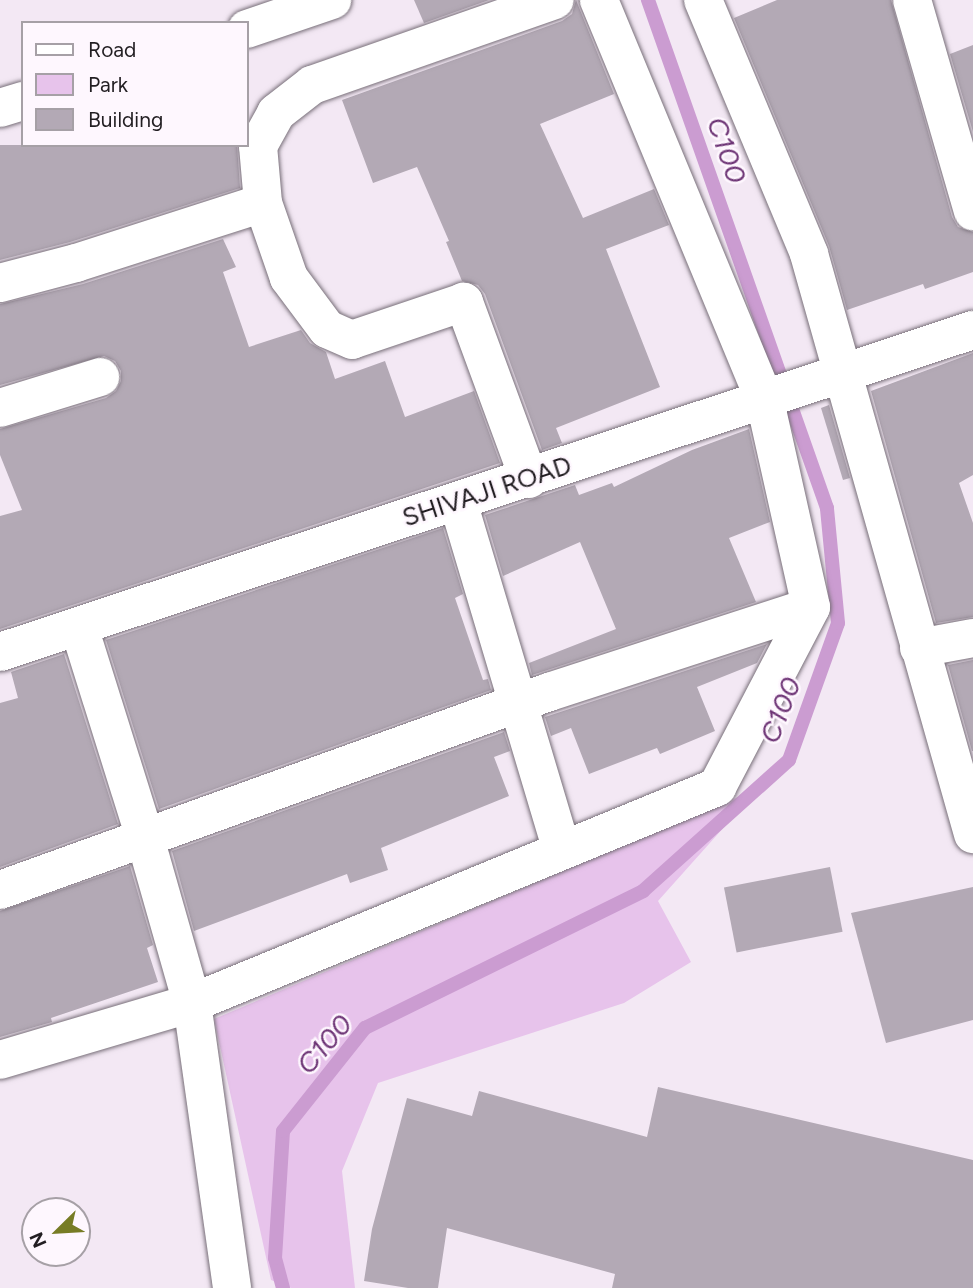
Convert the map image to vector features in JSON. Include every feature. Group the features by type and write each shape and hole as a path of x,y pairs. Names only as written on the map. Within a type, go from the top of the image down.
{"street":[{"path":"248,29 332,0"},
{"path":"529,479 464,302 352,340 327,329 289,278 263,204 258,146 276,113 312,85 555,0"},
{"path":"0,1060 192,1003 717,787 811,607 770,399 598,0"},
{"path":"703,0 809,254 831,379 919,648 973,834"},
{"path":"912,0 973,211"},
{"path":"0,108 21,102"},
{"path":"0,283 76,263 263,204"},
{"name":"SHIVAJI ROAD","path":"0,652 973,330"},
{"path":"0,408 100,377"},
{"path":"458,502 562,850"},
{"path":"0,890 517,705 811,607"},
{"path":"79,627 145,838 192,1003 232,1288"},
{"path":"919,648 973,638"}],"green space":[{"path":"759,788 658,901 691,962 624,1003 378,1083 342,1171 355,1288 291,1288 271,1280 214,1019"}],"building":[{"path":"414,0 489,0 424,23"},
{"path":"576,0 614,94 540,124 583,218 654,189 669,225 606,249 660,387 556,428 562,443 542,450 485,294 478,285 462,281 446,242 449,241 417,167 373,183 342,100 562,21 572,14"},
{"path":"777,0 891,0 952,217 958,227 973,232 973,272 925,289 923,284 847,310 829,246 734,18"},
{"path":"973,45 973,132 950,54"},
{"path":"0,145 237,147 240,188 70,242 0,260"},
{"path":"223,239 236,267 223,272 249,347 301,330 310,343 326,352 335,379 385,361 405,417 474,391 500,463 0,629 0,516 22,510 0,455 0,429 106,398 116,391 121,381 121,371 115,361 104,356 0,385 0,304 83,284"},
{"path":"973,353 973,475 959,483 973,523 973,617 936,623 871,391"},
{"path":"829,405 850,478 843,480 821,408"},
{"path":"749,429 770,522 729,538 756,602 532,675 529,663 616,629 580,542 503,576 485,515 575,485 579,495 612,483 614,487 692,450"},
{"path":"443,528 463,594 455,598 483,680 488,679 491,690 159,809 106,640"},
{"path":"767,644 757,663 697,687 715,731 660,754 657,748 589,774 571,728 551,736 545,717"},
{"path":"64,654 118,824 0,867 0,703 18,698 11,672"},
{"path":"973,660 973,751 972,751 948,665"},
{"path":"504,732 510,751 494,757 509,796 381,848 388,870 350,883 347,874 194,931 172,851"},
{"path":"130,866 153,945 147,948 158,982 51,1018 52,1022 0,1037 0,911"},
{"path":"830,867 843,932 737,952 724,888"},
{"path":"973,887 973,1020 886,1043 851,913"},
{"path":"658,1087 973,1160 973,1288 612,1288 615,1274 447,1228 438,1288 408,1288 364,1281 372,1229 407,1098 472,1116 479,1091 647,1137"}],"waterway":[{"name":"C100","path":"283,1288 275,1258 283,1131 365,1028 643,891 789,760 838,623 827,508 648,0"}]}
